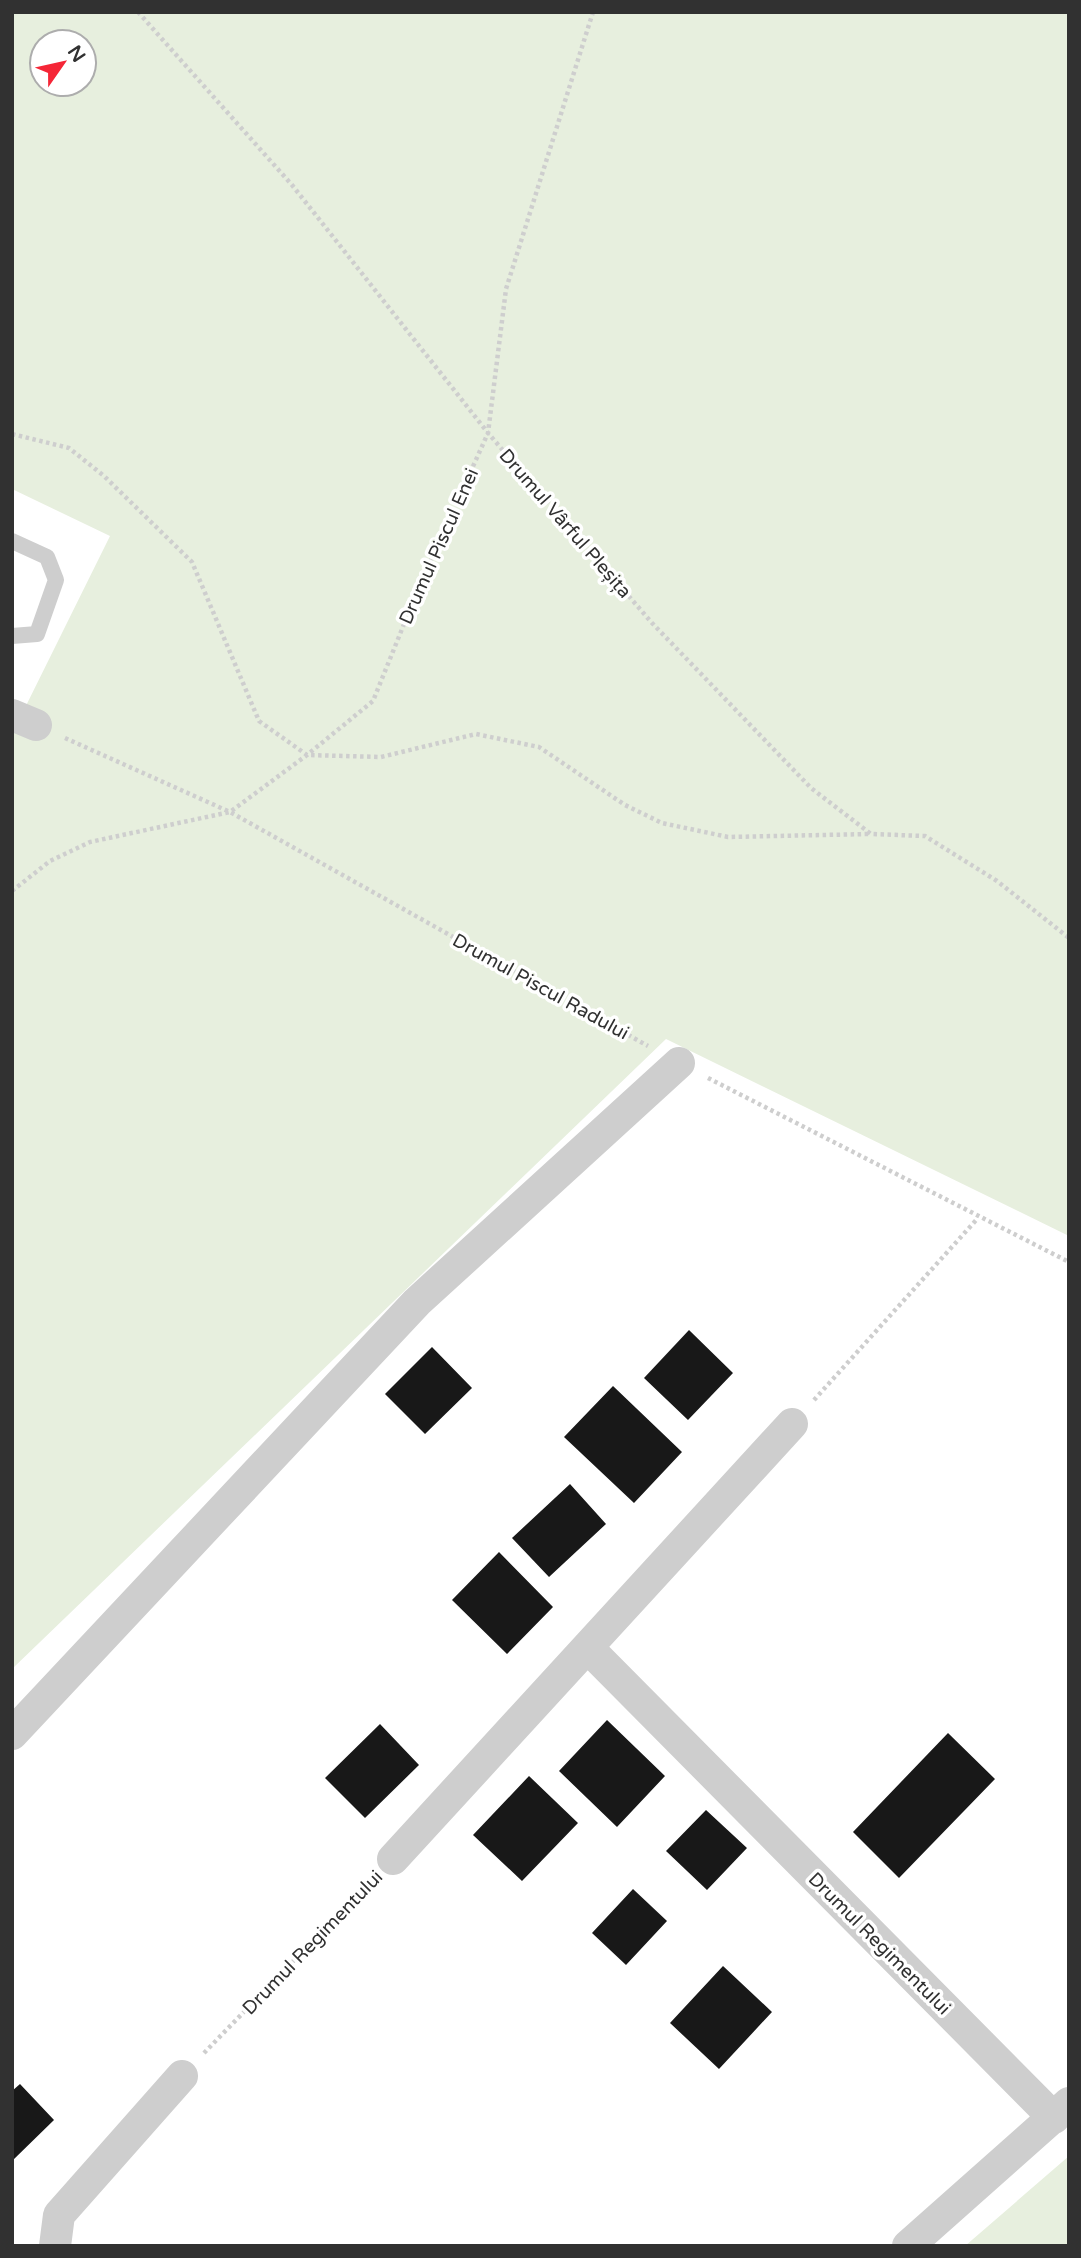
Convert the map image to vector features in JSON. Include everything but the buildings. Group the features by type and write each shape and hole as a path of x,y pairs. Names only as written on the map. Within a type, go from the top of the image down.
{"street":[{"path":"12,1734 417,1302 678,1063"},
{"name":"Drumul Regimentului","path":"393,1859 792,1424"},
{"name":"Drumul Regimentului","path":"588,1648 1061,2111 908,2246"},
{"path":"55,2246 59,2215 181,2076"}],"lane":[{"path":"12,541 47,556 56,580 37,634 12,636"}],"path":[{"name":"Drumul Vârful Pleșița","path":"138,12 292,185 488,433 661,633 811,788 871,834"},
{"name":"Drumul Piscul Enei","path":"230,812 307,755 373,701 421,582 488,433 506,289 593,12"},
{"path":"12,434 69,448 104,476 192,562 259,721 307,755 381,757 476,734 539,747 625,805 662,823 728,837 871,834 925,836 997,881 1069,938"},
{"name":"Drumul Piscul Radului","path":"24,720 230,812 678,1063 1069,1262"},
{"path":"12,891 50,861 90,842 230,812"},
{"path":"792,1424 978,1218"},
{"name":"Drumul Regimentului","path":"181,2076 393,1859"}],"green space":[{"path":"12,12 1069,12 1069,1236 666,1039 12,1669 12,734 110,536 12,489"},
{"path":"1069,2156 1069,2246 965,2246"}]}
